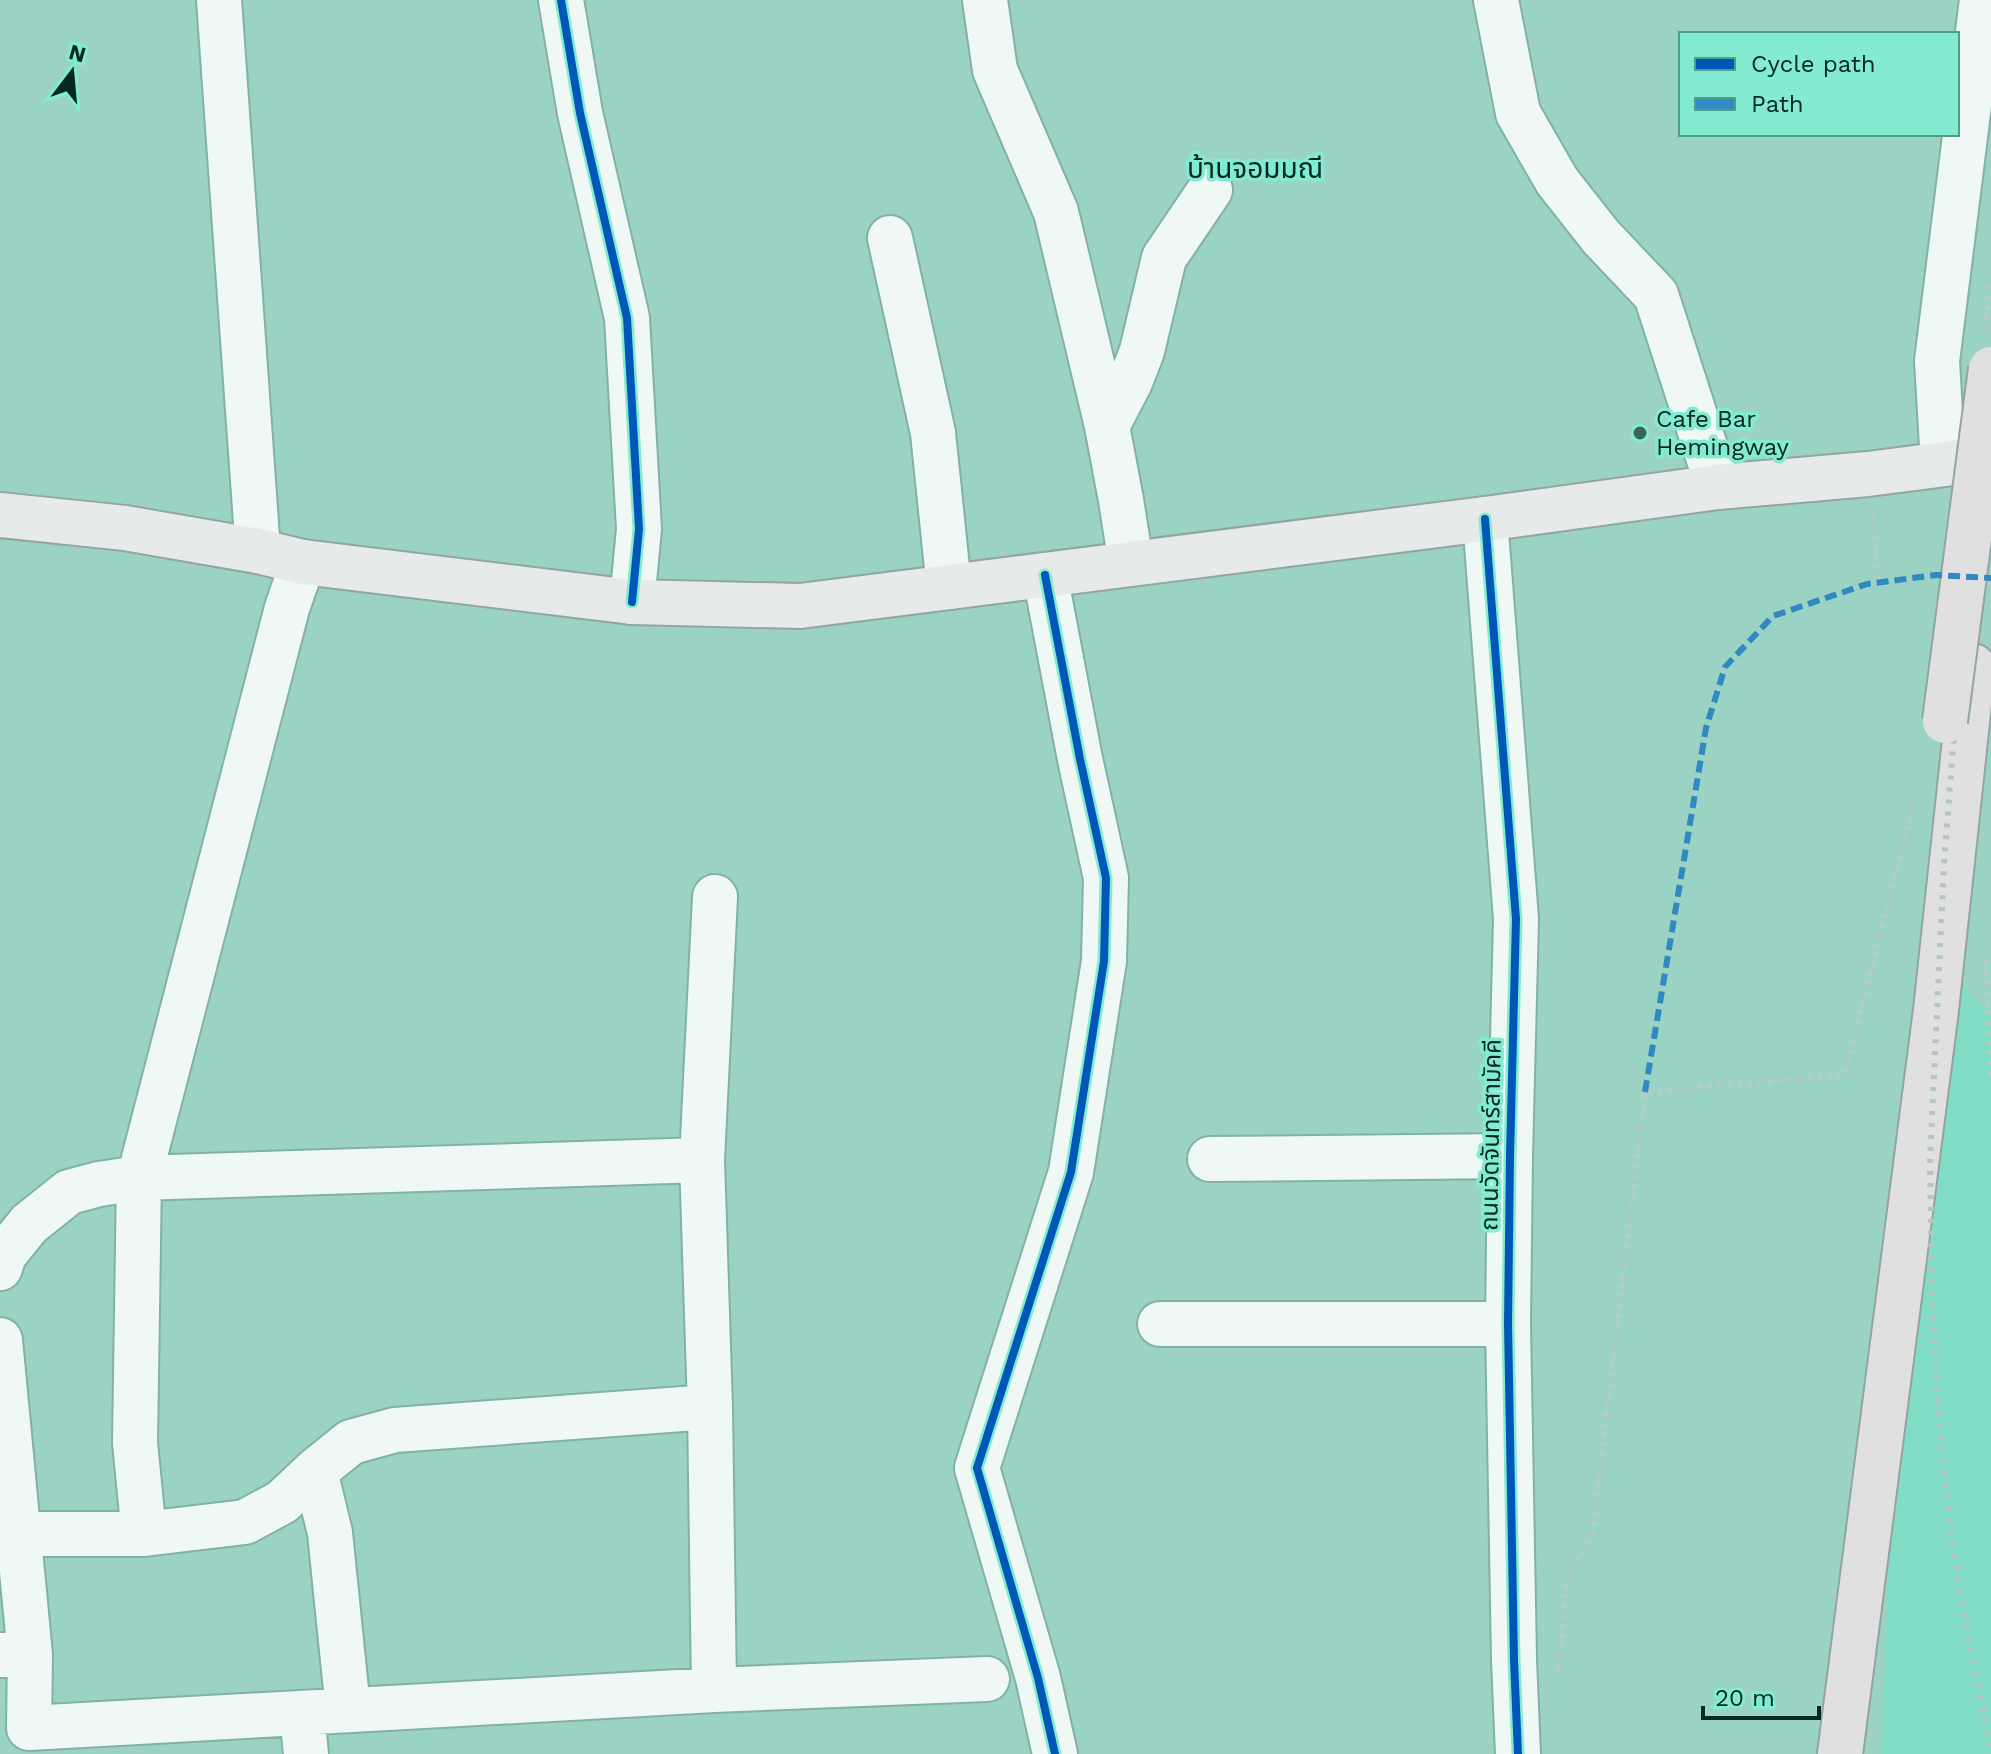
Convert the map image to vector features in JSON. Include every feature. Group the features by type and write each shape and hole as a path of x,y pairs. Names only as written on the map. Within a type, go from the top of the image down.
{"highway":[{"path":"1840,1754 1936,1010 1956,722 1991,369"},
{"path":"1814,1754 1843,1512 1956,722 1991,528"}],"main road":[{"path":"0,515 125,528 303,562 632,602 800,606 1718,487 1868,474 1991,458"}],"street":[{"path":"219,0 258,551"},
{"path":"561,0 580,113 627,318 639,529 632,602"},
{"path":"985,0 995,70 1056,212 1107,426 1131,563"},
{"path":"1496,0 1518,113 1557,181 1601,237 1656,295 1718,487"},
{"path":"1943,464 1937,361 1982,0"},
{"path":"1107,426 1142,351 1164,258 1210,190"},
{"path":"890,238 928,401 949,587"},
{"name":"ถนนวัดจันทร์สามัคคี","path":"1485,519 1516,919 1508,1324 1518,1754"},
{"path":"144,1534 135,1443 139,1178 287,608 303,562"},
{"path":"1045,575 1106,878 1104,961 1071,1172 977,1468 1038,1678 1055,1754"},
{"path":"714,1690 710,1407 702,1160 715,897"},
{"path":"1210,1159 1510,1156"},
{"path":"0,1268 4,1255 29,1224 69,1192 99,1184 139,1178 702,1160"},
{"path":"1160,1324 1508,1324"},
{"path":"0,1340 20,1534 15,1655 28,1741 304,1734 348,1709 987,1679"},
{"path":"20,1534 144,1534 245,1522 282,1502 351,1442 395,1430 710,1407"},
{"path":"315,1471 330,1533 348,1709"}],"path":[{"path":"1876,555 1879,582"},
{"path":"1558,1681 1567,1576 1592,1538 1645,1092 1845,1075 1916,796"}],"shaded area":[{"path":"1952,976 1991,1016 1991,1754 1882,1754 1890,1529"}],"railway":[{"path":"1991,442 1955,721 1944,864 1930,1159 1932,1303 1940,1438 1958,1585 1991,1750"}],"marked path":[{"path":"1645,1092 1706,728 1725,667 1773,616 1867,584 1936,575 1991,578"}],"cycle path":[{"path":"561,0 580,113 627,318 639,529 632,602"},
{"path":"1485,519 1516,919 1508,1324 1518,1754"},
{"path":"1045,575 1106,878 1104,961 1071,1172 977,1468 1038,1678 1055,1754"}],"place":[{"name":"Cafe Bar Hemingway","path":"1640,433"}],"district":[{"name":"บ้านจอมมณี","path":"1255,168"}]}
